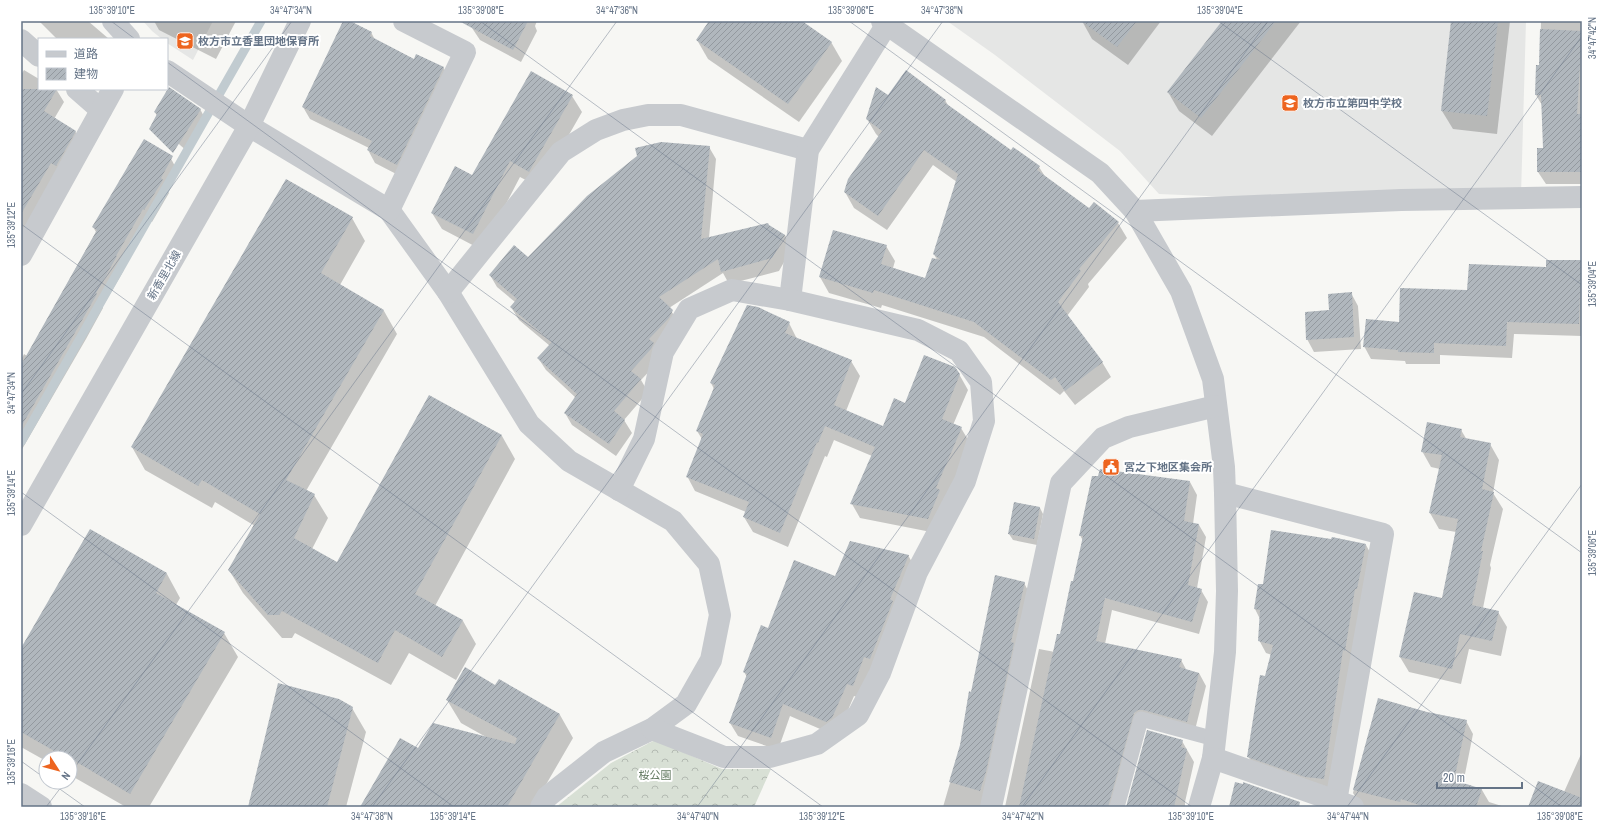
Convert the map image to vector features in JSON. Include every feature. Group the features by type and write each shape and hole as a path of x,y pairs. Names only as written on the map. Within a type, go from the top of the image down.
{"street":[{"path":"113,21 128,38"},
{"name":"新香里北線","path":"21,525 249,126 300,21"},
{"path":"389,210 465,52 425,26 404,21"},
{"path":"790,300 808,150 884,23 1100,173 1135,211 1181,290 1213,380 1224,467 1227,591 1225,652 1214,749 1199,807"},
{"path":"21,40 38,55"},
{"path":"168,72 249,126 389,210 448,292 529,424 569,461 673,521 709,564 720,615 711,660 686,704 652,729 604,752 547,797 541,807"},
{"path":"78,90 101,110"},
{"path":"21,255 112,90"},
{"path":"448,292 561,152 596,130 623,120 648,115 681,115 808,150"},
{"path":"1135,211 1401,200 1582,197"},
{"path":"619,490 644,439 663,352 689,309 732,290 790,300 918,330 959,351 981,382 984,421 965,481 917,572 880,673 858,715 818,744 770,757 724,757 652,729"},
{"path":"991,807 1061,483 1102,438 1129,427 1216,406"},
{"path":"1214,749 1341,805 1383,534 1225,493"},
{"path":"21,794 41,807"}],"lane":[{"path":"1117,807 1141,719 1214,749"}],"shaded area":[{"name":"枚方市立香里団地保育所","path":"143,21 213,21 193,60 168,44 168,38 161,38"},
{"name":"枚方市立第四中学校","path":"947,21 1526,21 1521,195 1325,201 1159,194 1120,151 995,55"}],"green space":[{"name":"桜公園","path":"655,740 722,769 771,769 754,807 556,807 611,763"}],"building":[{"path":"343,21 350,21 372,32 370,36 414,59 416,54 444,67 397,165 367,150 372,141 302,107"},
{"path":"459,21 528,21 513,50"},
{"path":"709,21 802,21 832,42 788,104 696,40"},
{"path":"1081,21 1137,21 1117,47"},
{"path":"1222,21 1276,21 1201,118 1167,92"},
{"path":"1451,21 1498,21 1487,116 1441,111"},
{"path":"1540,29 1582,31 1577,114 1582,114 1582,172 1537,172 1537,148 1543,148 1541,95 1535,95 1536,65 1539,65"},
{"path":"906,70 946,100 944,102 1011,150 1013,147 1040,166 1037,170 1089,208 1094,202 1119,222 1079,269 1081,271 1058,302 1103,362 1065,391 1055,377 1051,380 974,322 874,290 873,293 819,277 833,230 887,245 881,264 925,278 932,258 941,260 933,254 958,174 924,150 878,216 844,192 848,179 882,131 866,119 876,87 888,95"},
{"path":"531,71 573,95 529,172 510,161 473,234 431,213 455,166 472,175"},
{"path":"169,87 201,109 173,153 149,129 157,114 154,112"},
{"path":"21,89 56,90 44,111 76,131 56,166 51,163 21,214"},
{"path":"144,139 173,156 161,178 163,180 144,210 143,209 116,256 96,293 97,294 21,427 21,365 97,230 92,227"},
{"path":"661,142 710,146 701,239 768,223 785,235 772,258 721,272 718,259 659,297 673,310 669,318 649,339 654,343 651,349 631,371 641,379 614,411 625,420 609,444 564,413 577,394 537,358 552,342 510,307 517,299 489,275 514,245 528,257 587,196 637,156 635,148"},
{"path":"286,179 353,217 321,273 384,310 286,480 315,494 294,538 337,562 429,395 502,435 415,594 463,620 442,657 395,630 378,663 282,611 279,615 268,615 228,570 260,514 202,480 198,486 131,447"},
{"path":"1546,260 1581,260 1579,324 1507,322 1506,346 1434,343 1434,353 1398,352 1398,350 1363,347 1366,319 1399,322 1400,288 1467,290 1469,264 1546,267"},
{"path":"1352,292 1354,337 1306,340 1305,312 1329,310 1328,294"},
{"path":"747,305 758,307 790,322 785,333 852,360 834,405 883,426 894,398 905,403 924,355 955,367 960,374 942,419 962,427 936,488 940,490 928,519 850,504 875,447 825,426 780,533 743,517 749,502 686,477 703,434 696,431 715,385 710,383"},
{"path":"1427,422 1462,429 1460,437 1491,443 1482,489 1494,492 1481,551 1483,551 1472,605 1499,611 1492,641 1460,634 1452,669 1399,657 1414,592 1442,598 1458,519 1429,513 1442,455 1421,452"},
{"path":"1100,469 1190,481 1184,521 1199,524 1188,585 1202,589 1192,622 1105,598 1096,641 1182,659 1179,667 1199,673 1187,722 1143,710 1138,710 1134,713 1108,807 1019,807 1057,634 1060,634 1071,581 1073,581 1083,536 1079,536 1092,476 1098,476"},
{"path":"1014,502 1040,507 1034,539 1008,534"},
{"path":"90,529 167,573 156,593 225,632 130,794 78,763 78,750 52,750 21,732 21,648"},
{"path":"1271,530 1331,539 1332,537 1366,544 1357,589 1355,589 1345,651 1343,650 1324,779 1305,777 1247,757 1260,675 1265,676 1273,645 1258,641 1260,610 1254,609 1258,584 1263,584"},
{"path":"850,541 909,555 890,599 893,601 870,659 864,657 853,686 847,684 832,718 826,722 783,704 771,738 729,723 747,674 743,672 761,625 768,628 794,560 835,576"},
{"path":"995,575 1025,582 1011,642 1014,643 986,772 980,791 949,782 960,745 969,691 971,692"},
{"path":"465,667 495,685 499,679 560,714 507,807 360,807 400,738 418,748 433,723 515,744 517,738 446,700"},
{"path":"278,683 339,699 353,707 327,807 248,807"},
{"path":"1378,698 1427,712 1467,720 1454,780 1482,789 1476,807 1425,807 1401,799 1400,802 1353,790"},
{"path":"1147,730 1183,740 1181,747 1187,749 1174,807 1126,807"},
{"path":"1538,781 1582,798 1582,807 1528,807"},
{"path":"1235,782 1243,784 1243,782 1300,802 1299,807 1229,807"}],"waterway":[{"path":"21,442 261,21"}],"place":[{"name":"枚方市立香里団地保育所","path":"185,41"},
{"name":"枚方市立第四中学校","path":"1290,103"},
{"name":"宮之下地区集会所","path":"1111,467"}]}
